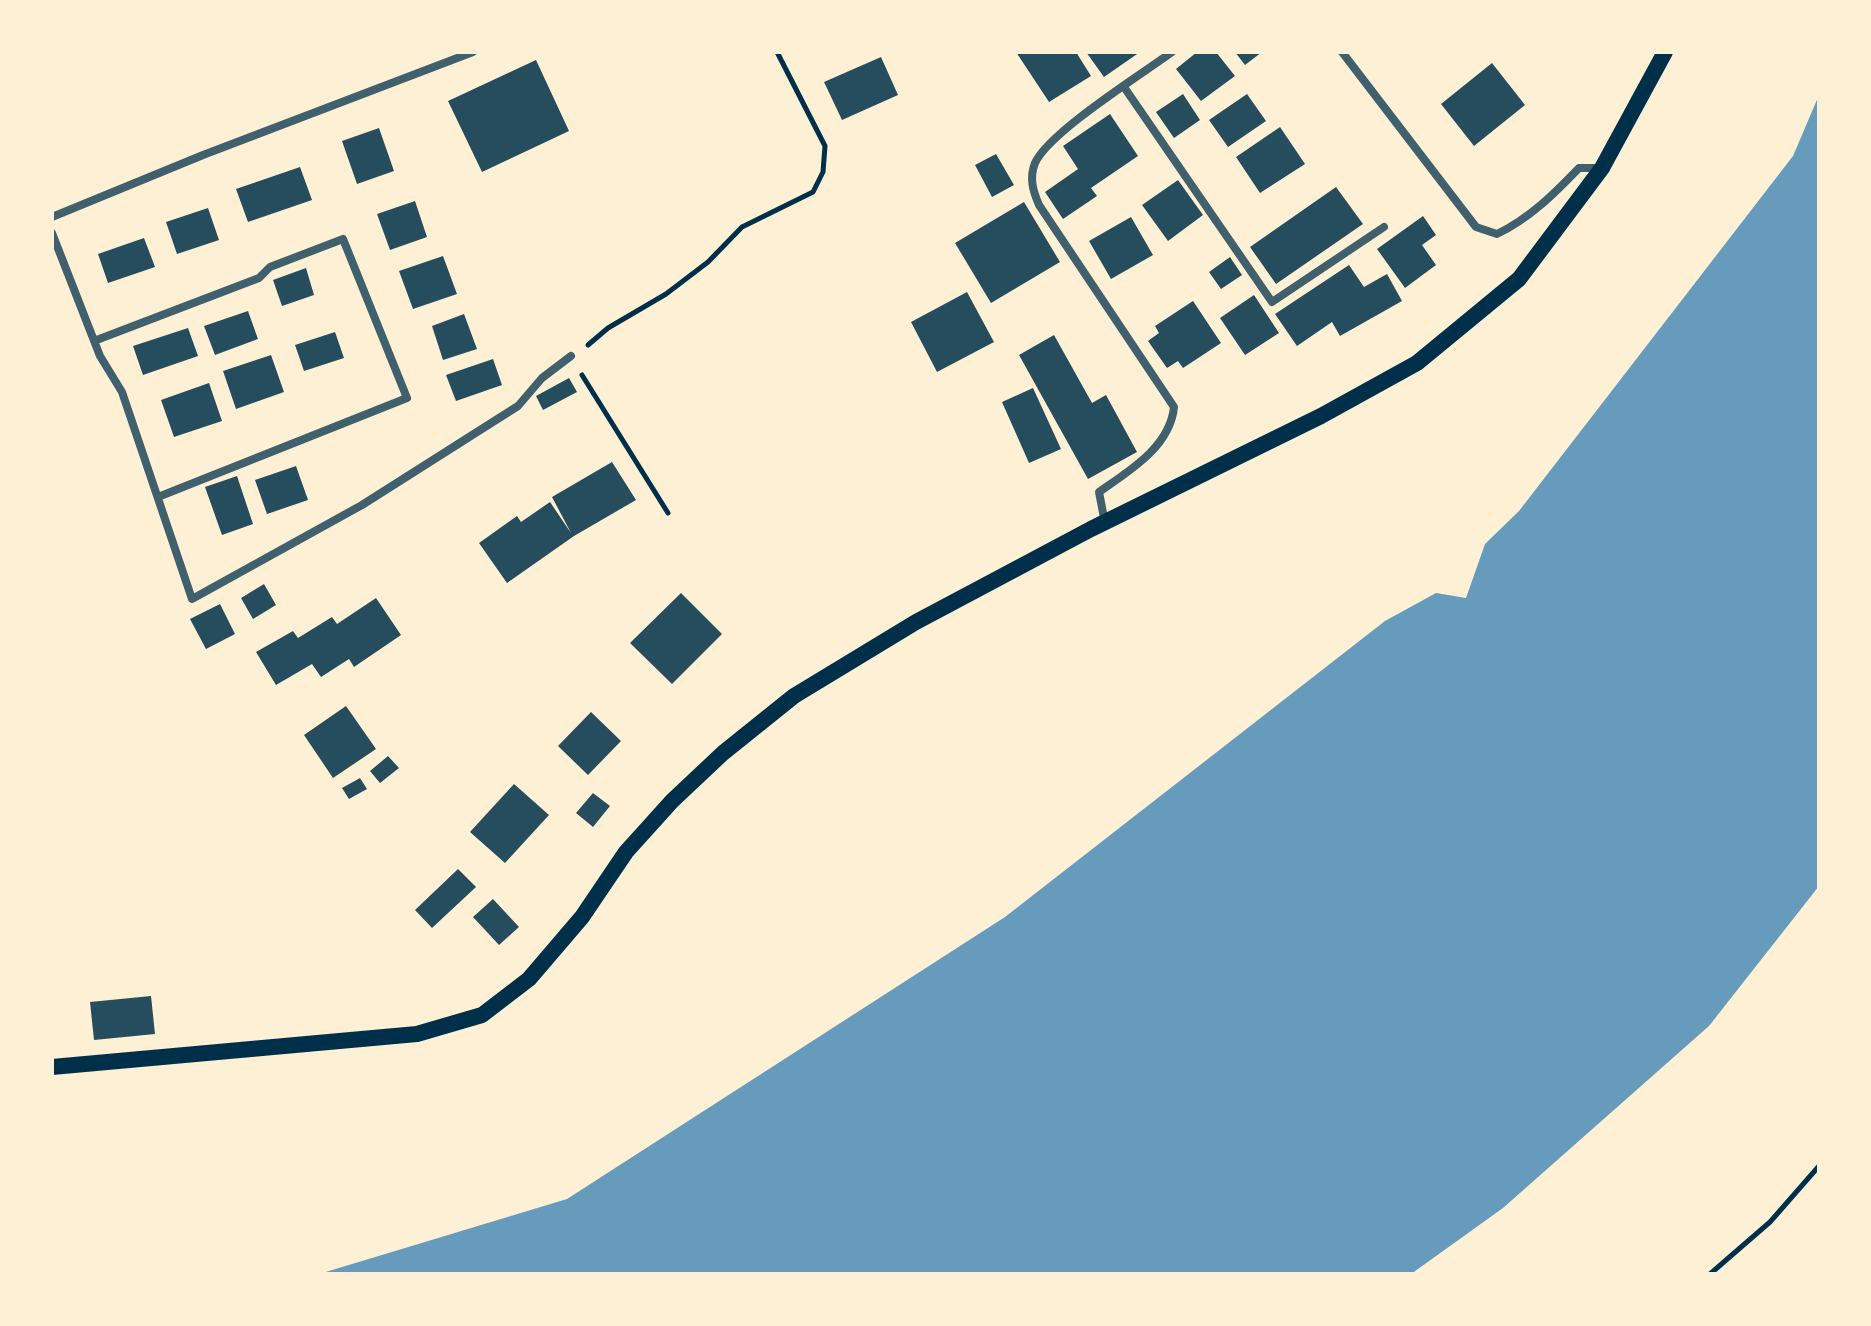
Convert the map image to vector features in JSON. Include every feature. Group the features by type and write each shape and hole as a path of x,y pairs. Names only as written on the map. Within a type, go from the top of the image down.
{"main road":[{"path":"52,1067 417,1034 482,1015 529,979 582,917 626,852 672,801 723,753 794,696 916,622 1105,523 1321,416 1417,363 1519,279 1602,168 1665,52"}],"street":[{"path":"52,217 203,155 473,52"},
{"path":"1105,523 1099,492 1152,452 1173,423 1174,407 1039,205 1031,185 1036,162 1061,133 1172,52"},
{"path":"1342,52 1476,227 1497,234 1545,203 1579,168 1602,168"},
{"path":"1124,87 1272,302 1384,227"},
{"path":"52,233 100,356 122,392 192,599 362,505 518,406 542,378 571,356"},
{"path":"94,341 259,278 270,267 343,239 407,398 158,497"}],"path":[{"path":"668,513 571,356 608,328 666,294 708,262 742,227 813,192 823,172 825,146 777,52"},
{"path":"1710,1274 1770,1222 1819,1166"}],"water":[{"path":"1819,95 1819,886 1709,1026 1503,1208 1411,1274 319,1274 567,1199 1005,917 1385,621 1436,593 1466,598 1485,544 1519,511 1793,156"}],"building":[{"path":"1016,52 1076,52 1091,76 1049,102"},
{"path":"1086,52 1140,52 1104,77"},
{"path":"1197,52 1216,52 1235,76 1201,101 1176,69"},
{"path":"1235,52 1262,52 1245,65"},
{"path":"881,57 898,95 842,120 824,82"},
{"path":"536,60 569,131 482,172 448,101"},
{"path":"1492,63 1525,105 1474,146 1441,104"},
{"path":"1183,94 1200,120 1174,138 1156,112"},
{"path":"1247,94 1266,121 1228,147 1209,120"},
{"path":"1110,114 1138,156 1091,188 1097,196 1063,219 1045,192 1078,169 1063,146"},
{"path":"1280,127 1305,164 1260,193 1236,157"},
{"path":"379,128 394,171 357,184 342,141"},
{"path":"996,154 1014,185 992,197 975,165"},
{"path":"300,167 312,200 248,222 236,189"},
{"path":"1178,180 1203,215 1168,241 1142,205"},
{"path":"1336,187 1363,224 1276,284 1250,247"},
{"path":"415,201 427,237 390,250 377,214"},
{"path":"1024,202 1060,262 991,303 955,243"},
{"path":"208,208 219,240 177,254 166,222"},
{"path":"1423,216 1436,235 1422,245 1436,265 1405,288 1377,249"},
{"path":"1131,217 1153,255 1111,279 1089,241"},
{"path":"144,238 155,267 108,283 98,254"},
{"path":"443,256 457,294 413,309 399,271"},
{"path":"1230,257 1242,275 1221,289 1209,272"},
{"path":"1349,265 1364,287 1387,274 1402,301 1340,336 1332,322 1297,346 1275,314"},
{"path":"306,268 314,295 282,306 273,280"},
{"path":"967,292 994,342 937,372 911,322"},
{"path":"1254,295 1279,333 1245,355 1220,318"},
{"path":"1193,301 1221,343 1183,368 1178,361 1167,368 1148,341 1159,333 1155,326"},
{"path":"248,311 258,339 215,355 204,326"},
{"path":"464,314 477,349 443,360 432,326"},
{"path":"188,328 198,356 143,375 133,346"},
{"path":"335,332 344,358 304,371 295,345"},
{"path":"1054,335 1092,403 1106,395 1137,452 1088,479 1019,355"},
{"path":"271,355 284,392 236,409 223,371"},
{"path":"493,359 502,385 456,401 446,375"},
{"path":"569,378 577,392 543,410 536,396"},
{"path":"209,383 222,421 174,437 161,400"},
{"path":"1033,388 1061,449 1029,463 1002,402"},
{"path":"612,462 636,500 574,536 507,583 479,543 517,516 521,522 550,502 571,533 552,497"},
{"path":"296,466 308,500 267,514 255,480"},
{"path":"237,476 253,524 222,535 205,487"},
{"path":"264,584 276,605 253,619 241,598"},
{"path":"681,593 722,634 672,684 630,643"},
{"path":"376,598 401,635 354,667 349,659 321,677 312,664 276,685 256,652 293,631 298,638 332,617 337,624"},
{"path":"220,604 235,634 206,649 190,619"},
{"path":"346,706 376,749 333,778 304,735"},
{"path":"591,712 621,741 588,775 558,746"},
{"path":"388,756 399,768 380,783 370,771"},
{"path":"360,778 367,789 349,799 342,788"},
{"path":"514,784 549,815 505,863 470,832"},
{"path":"593,793 610,806 593,827 576,813"},
{"path":"458,869 476,887 432,928 415,910"},
{"path":"493,899 519,927 499,945 473,917"},
{"path":"151,996 155,1034 94,1040 90,1002"}]}
